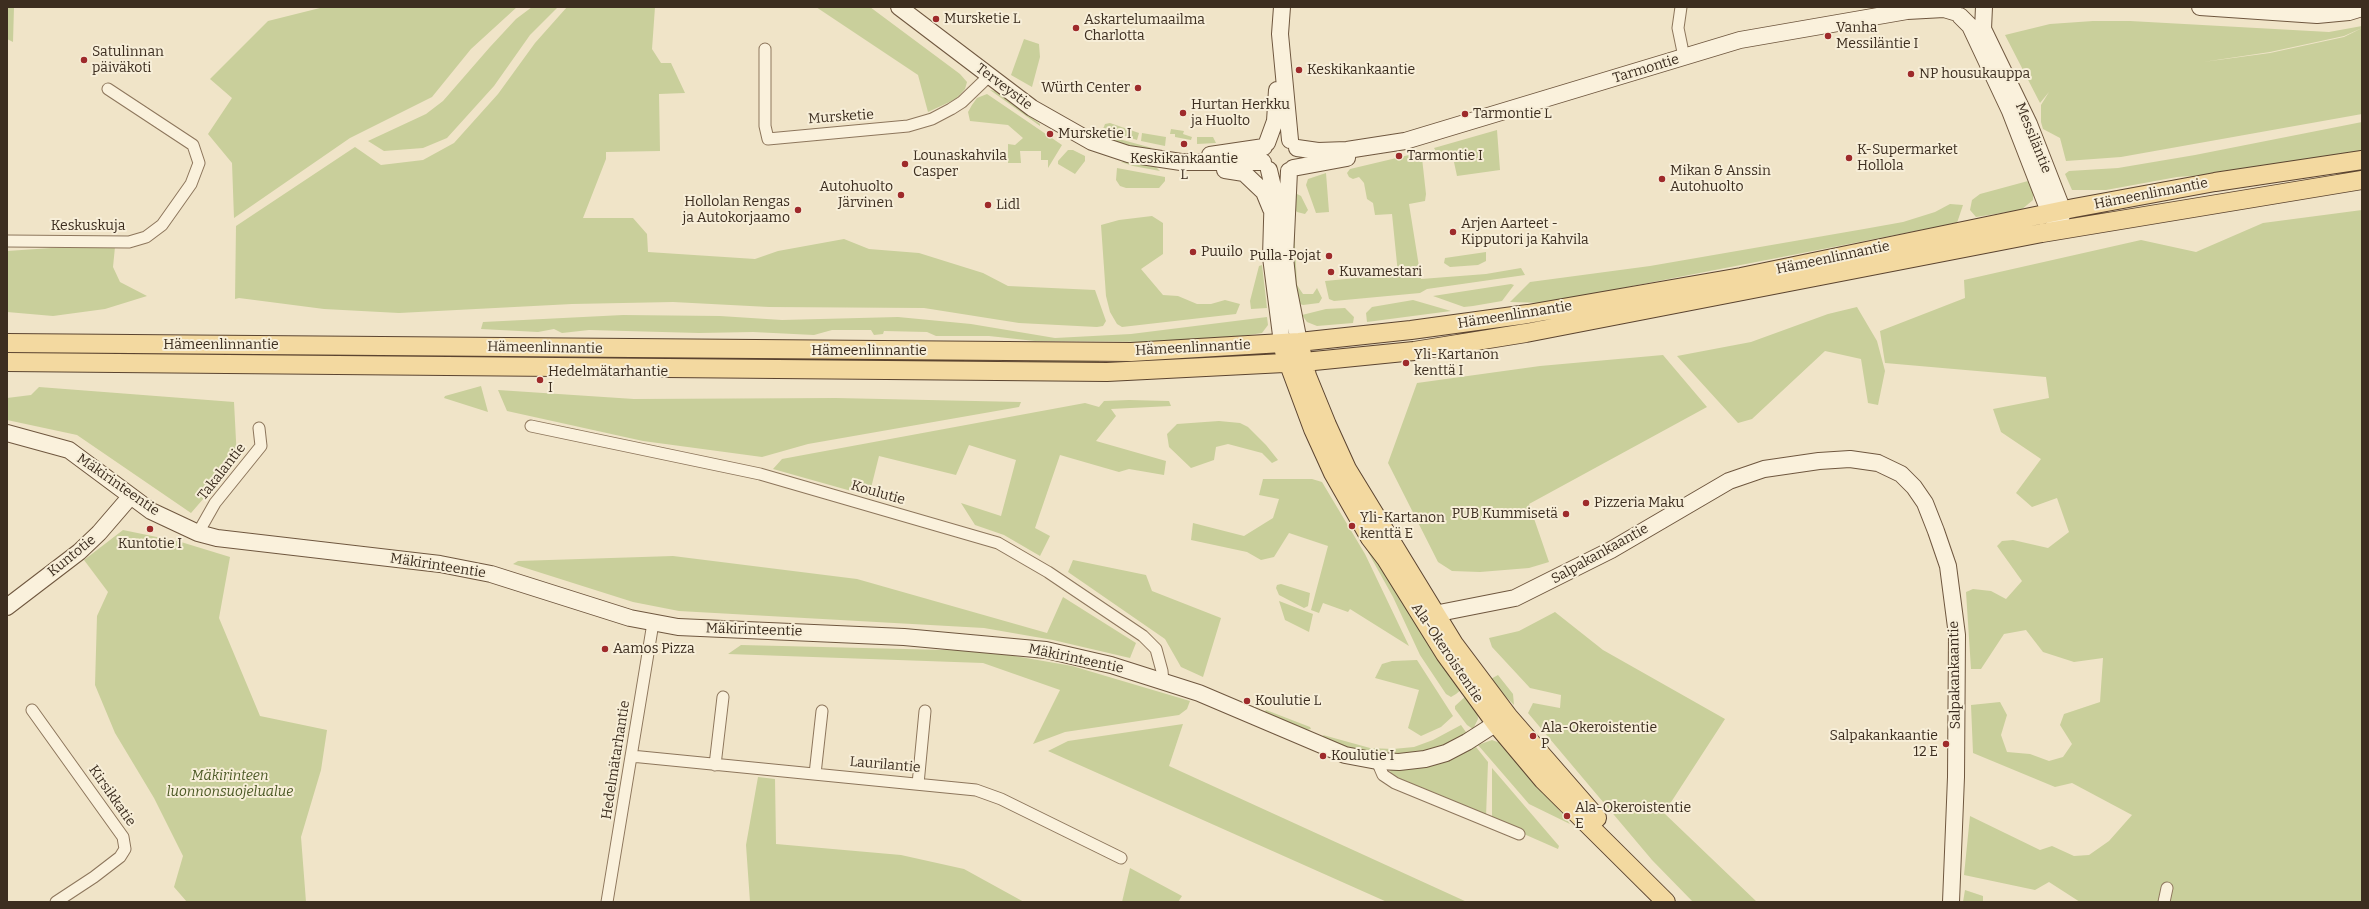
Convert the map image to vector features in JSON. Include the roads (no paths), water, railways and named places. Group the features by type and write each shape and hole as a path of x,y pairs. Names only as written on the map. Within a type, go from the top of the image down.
{"main road":[{"name":"Hämeenlinnantie","path":"7,362 1099,372 1296,362 1414,351 1526,333 2058,222 2215,182 2362,160"},
{"name":"Hämeenlinnantie","path":"7,343 1132,352 1291,342 1418,329 1543,311 2058,222 2362,180"},
{"name":"Ala-Okeroistentie","path":"1291,342 1296,362 1307,376 1347,468 1429,615 1454,644 1502,720 1668,902"}],"street":[{"name":"Terveystie","path":"899,7 1032,108 1068,130 1137,159 1175,168 1228,170 1244,173 1264,192 1272,211"},
{"path":"1282,7 1282,51 1275,121 1266,156 1273,187 1271,257 1291,342"},
{"path":"1681,7 1678,28 1684,57"},
{"name":"Tarmontie","path":"1291,170 1374,152 1390,145 1740,40 1912,9 1944,9 1976,15 1984,7"},
{"name":"Messiläntie","path":"1984,7 1983,29 2021,105 2058,222"},
{"path":"2200,7 2317,15 2349,12 2362,8"},
{"name":"Messiläntie","path":"1955,12 1970,26 2016,123 2058,222"},
{"name":"Mursketie","path":"765,49 765,126 768,139 908,126 932,119 951,109 976,90 989,76"},
{"path":"1282,51 1293,144 1298,159 1291,170 1285,257 1291,342"},
{"name":"Keskuskuja","path":"7,241 129,242 146,237 162,225 191,184 199,163 193,145 108,89"},
{"path":"1266,156 1280,137 1293,144"},
{"name":"Tarmontie","path":"1293,144 1318,151 1340,151 1390,145"},
{"name":"Terveystie","path":"1123,153 1130,150 1174,156 1266,156"},
{"path":"1266,156 1279,173 1291,170"},
{"name":"Koulutie","path":"531,426 756,473 998,543 1048,572 1143,636 1156,649 1162,671 1163,682"},
{"name":"Takalantie","path":"198,533 215,503 261,446 259,428"},
{"name":"Mäkirinteentie","path":"7,433 69,450 130,497 151,511 198,533 217,538 440,564 491,574 630,618 653,623 678,627 904,637 1046,650 1111,665 1220,701 1345,755 1377,761 1412,760 1446,753 1502,720"},
{"name":"Salpakankaantie","path":"1429,615 1477,608 1515,598 1611,550 1729,481 1764,469 1818,461 1850,459 1878,463 1901,474 1914,487 1925,503 1936,531 1948,566 1957,635 1956,777 1950,902"},
{"name":"Kuntotie","path":"7,607 79,552 104,528 130,497"},
{"name":"Hedelmätarhantie","path":"607,902 653,623"},
{"path":"716,765 723,697"},
{"name":"Kirsikkatie","path":"32,710 123,836 125,849 120,857 56,902"},
{"path":"815,774 822,710"},
{"path":"918,784 925,711"},
{"name":"Laurilantie","path":"631,756 962,788 987,793 1121,858"},
{"path":"1377,761 1383,775 1394,783 1519,834"},
{"path":"2164,902 2167,888"}],"place":[{"name":"Mursketie L","path":"936,19"},
{"name":"Askartelumaailma Charlotta","path":"1076,28"},
{"name":"Vanha Messiläntie I","path":"1828,36"},
{"name":"Satulinnan päiväkoti","path":"84,60"},
{"name":"Keskikankaantie","path":"1299,70"},
{"name":"NP housukauppa","path":"1911,74"},
{"name":"Würth Center","path":"1138,88"},
{"name":"Hurtan Herkku ja Huolto","path":"1183,113"},
{"name":"Tarmontie L","path":"1465,114"},
{"name":"Mursketie I","path":"1050,134"},
{"name":"Keskikankaantie L","path":"1184,144"},
{"name":"Tarmontie I","path":"1399,156"},
{"name":"K-Supermarket Hollola","path":"1849,158"},
{"name":"Lounaskahvila Casper","path":"905,164"},
{"name":"Mikan & Anssin Autohuolto","path":"1662,179"},
{"name":"Autohuolto Järvinen","path":"901,195"},
{"name":"Lidl","path":"988,205"},
{"name":"Hollolan Rengas ja Autokorjaamo","path":"798,210"},
{"name":"Arjen Aarteet - Kipputori ja Kahvila","path":"1453,232"},
{"name":"Puuilo","path":"1193,252"},
{"name":"Pulla-Pojat","path":"1329,256"},
{"name":"Kuvamestari","path":"1331,272"},
{"name":"Yli-Kartanon kenttä I","path":"1406,363"},
{"name":"Hedelmätarhantie I","path":"540,380"},
{"name":"Pizzeria Maku","path":"1586,503"},
{"name":"PUB Kummisetä","path":"1566,514"},
{"name":"Yli-Kartanon kenttä E","path":"1352,526"},
{"name":"Kuntotie I","path":"150,529"},
{"name":"Aamos Pizza","path":"605,649"},
{"name":"Koulutie L","path":"1247,701"},
{"name":"Ala-Okeroistentie P","path":"1533,736"},
{"name":"Salpakankaantie 12 E","path":"1946,744"},
{"name":"Koulutie I","path":"1323,756"},
{"name":"Ala-Okeroistentie E","path":"1567,816"}],"park label":[{"name":"Mäkirinteen luonnonsuojelualue","path":"230,784"}]}
